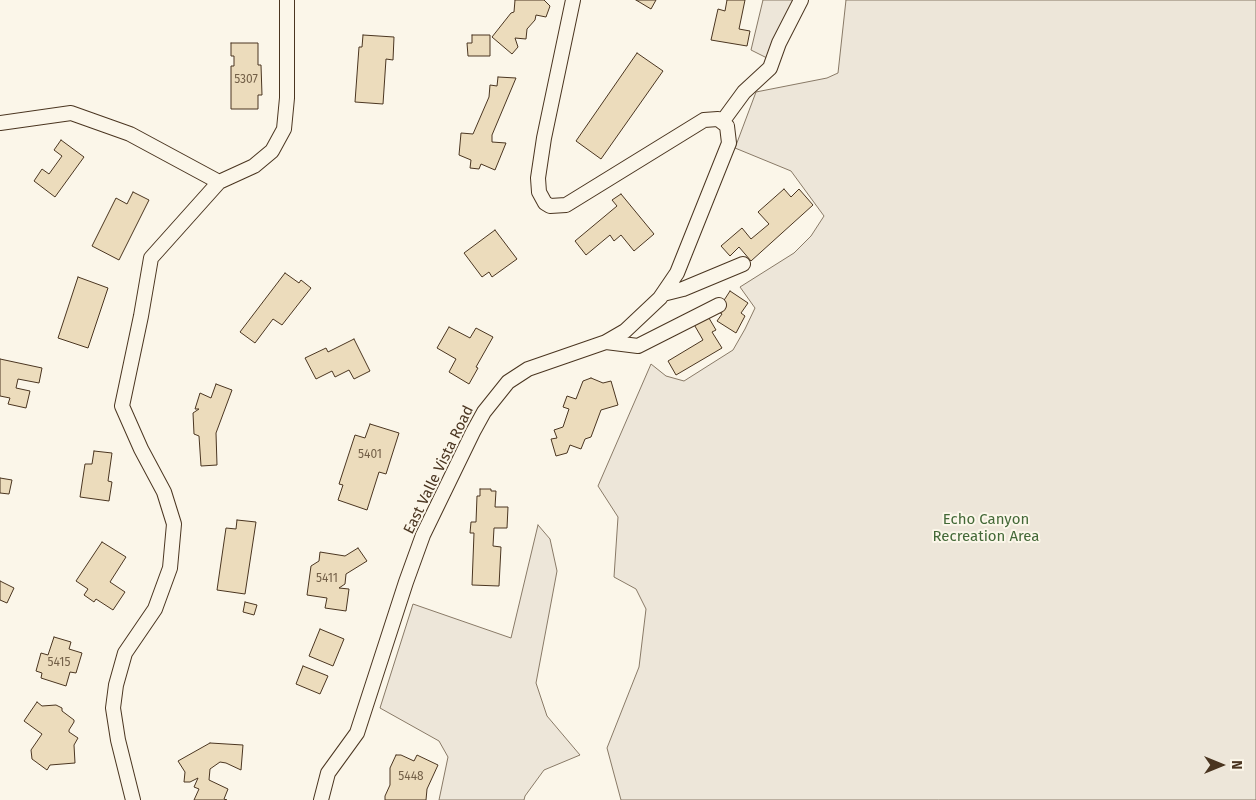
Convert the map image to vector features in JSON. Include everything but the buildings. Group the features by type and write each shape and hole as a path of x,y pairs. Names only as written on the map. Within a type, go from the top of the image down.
{"street":[{"path":"132,800 113,708 116,685 125,653 154,608 170,568 174,524 164,492 141,449 122,406 151,258 219,182 254,166 272,152 284,129 287,98 286,0"},
{"path":"573,0 544,138 538,178 539,192 545,203 550,206 566,205 704,120 718,119 722,122 744,92 770,68 801,0"},
{"path":"0,123 71,113 130,134 219,182"},
{"name":"East Valle Vista Road","path":"321,800 328,772 357,733 423,535 484,412 508,382 528,369 606,342 625,331 663,294 677,273 729,143 727,126 722,122"},
{"path":"663,294 684,289 743,264"},
{"path":"606,342 638,346 719,305"}],"green space":[{"path":"763,0 796,0 769,59 751,50"},
{"name":"Echo Canyon Recreation Area","path":"846,0 1256,0 1256,800 621,800 607,748 639,667 646,609 636,589 614,577 618,517 598,486 651,364 666,376 684,381 733,350 755,308 740,287 794,253 811,236 824,216 791,171 735,148 756,92 827,78 838,73"},
{"path":"538,525 550,539 557,571 536,683 547,716 580,755 544,770 524,800 439,800 448,757 439,741 380,708 413,604 511,638"}]}
